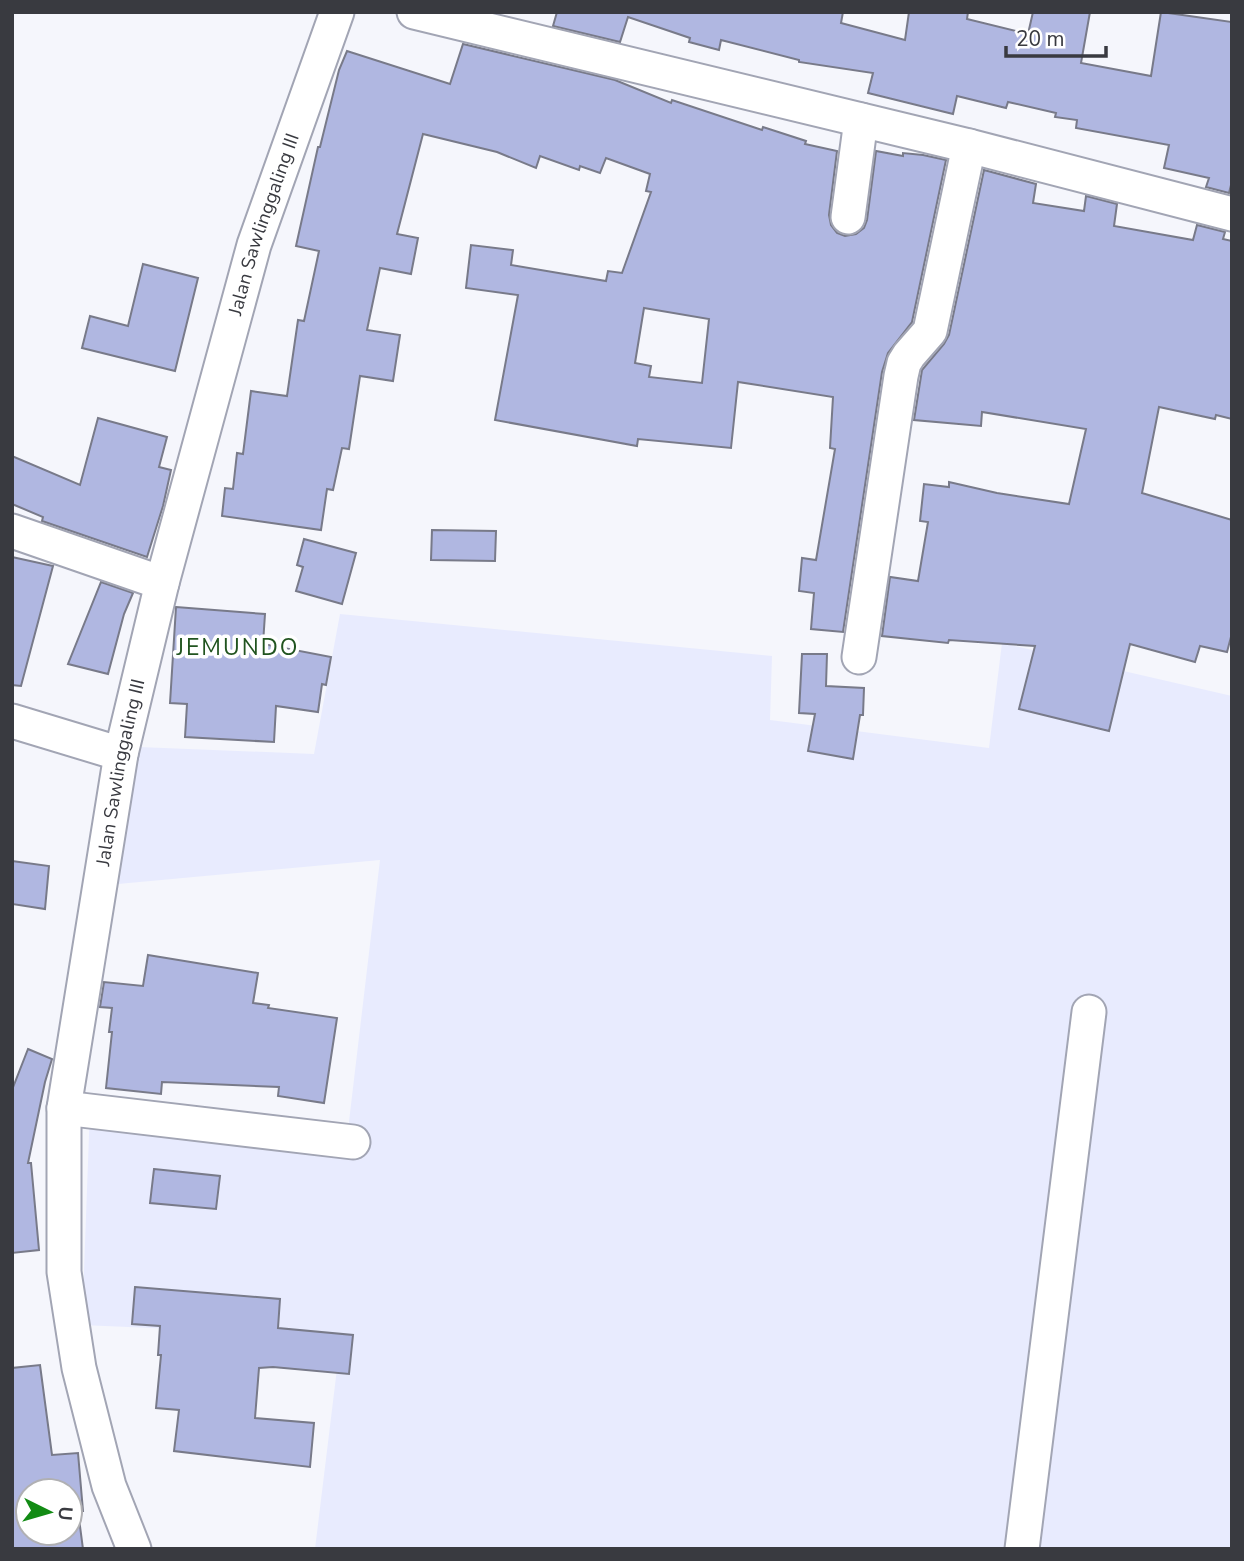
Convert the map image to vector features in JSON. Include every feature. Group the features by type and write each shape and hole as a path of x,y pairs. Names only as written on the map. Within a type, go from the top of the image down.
{"street":[{"name":"Jalan Sawlinggaling III","path":"134,1549 109,1486 79,1367 64,1272 64,1108 121,754 162,583 254,245 337,12"},
{"path":"414,12 969,146 1232,214"},
{"path":"848,216 861,120"},
{"path":"859,657 904,363 930,331 969,146"},
{"path":"12,531 162,583"},
{"path":"12,721 121,754"},
{"path":"1022,1549 1089,1012"},
{"path":"64,1108 353,1142"}],"shaded area":[{"path":"340,614 772,656 770,720 989,748 1002,643 1232,696 1232,1549 315,1549 341,1336 82,1325 90,1108 348,1130 380,860 118,884 139,747 314,754"}],"building":[{"path":"557,12 843,12 841,23 905,40 909,12 968,12 967,19 1028,34 1033,12 1090,12 1081,63 1151,76 1161,12 1232,22 1232,181 1229,193 1206,187 1209,178 1164,168 1169,145 1076,128 1077,120 1055,117 1056,113 1008,102 1006,108 957,96 953,114 868,93 873,73 799,62 721,40 719,50 689,42 690,38 628,17 620,42 553,26"},
{"path":"463,44 615,80 671,103 672,100 762,130 763,127 806,141 805,144 837,151 829,215 831,225 837,233 845,236 856,234 864,228 867,220 876,151 946,160 912,322 888,353 882,372 843,632 811,629 814,593 799,591 802,558 816,560 835,449 830,448 833,397 738,382 731,448 638,439 637,446 495,420 518,295 466,288 471,245 513,250 511,265 606,281 608,271 622,273 651,192 646,191 650,174 606,158 600,173 580,166 579,170 540,156 536,168 497,152 423,134 397,234 418,238 411,274 380,268 367,330 400,335 393,381 360,376 349,449 342,448 333,490 327,489 321,530 222,516 225,488 233,489 237,453 243,454 251,391 287,396 298,320 304,321 319,251 296,246 318,147 339,70 347,51 450,84","holes":["644,308 709,319 702,383 649,377 651,366 635,363"]},
{"path":"984,170 1036,184 1033,203 1084,211 1086,196 1117,204 1114,226 1193,240 1197,225 1225,232 1223,239 1232,241 1232,419 1216,415 1215,419 1159,407 1142,493 1232,520 1232,633 1227,652 1200,646 1195,662 1130,644 1109,731 1019,709 1035,646 949,640 948,643 882,636 890,577 918,581 928,522 920,521 924,484 949,487 949,482 997,493 1069,504 1086,429 982,412 981,426 914,420 922,370 949,335"},
{"path":"143,264 198,278 175,371 82,348 90,316 128,326"},
{"path":"98,418 167,437 159,467 171,470 147,557 42,521 43,517 12,504 12,456 80,485"},
{"path":"432,530 496,531 495,561 431,560"},
{"path":"304,539 356,553 342,604 296,591 303,567 297,565"},
{"path":"12,557 53,566 21,686 12,685"},
{"path":"101,582 133,593 124,614 108,674 68,664"},
{"path":"176,607 265,614 263,644 331,657 326,685 322,684 318,712 276,706 274,742 185,737 187,704 170,703"},
{"path":"802,654 827,654 826,686 864,688 863,715 860,715 853,759 808,751 815,714 799,713"},
{"path":"12,861 49,866 45,909 12,904"},
{"path":"148,955 258,973 253,1003 269,1005 268,1008 337,1018 324,1103 278,1096 279,1087 162,1082 161,1094 106,1088 112,1008 100,1007 104,982 143,986"},
{"path":"28,1049 52,1059 28,1163 31,1163 39,1250 12,1253 12,1090"},
{"path":"154,1169 220,1176 216,1209 150,1203"},
{"path":"135,1287 280,1299 278,1328 353,1335 349,1374 259,1368 255,1418 314,1423 310,1467 174,1451 179,1410 156,1408 161,1355 158,1355 160,1326 132,1324"},
{"path":"40,1365 52,1455 78,1453 80,1477 14,1477 14,1547 83,1549 12,1549 12,1368"}],"district":[{"name":"JEMUNDO","path":"238,647"}]}
